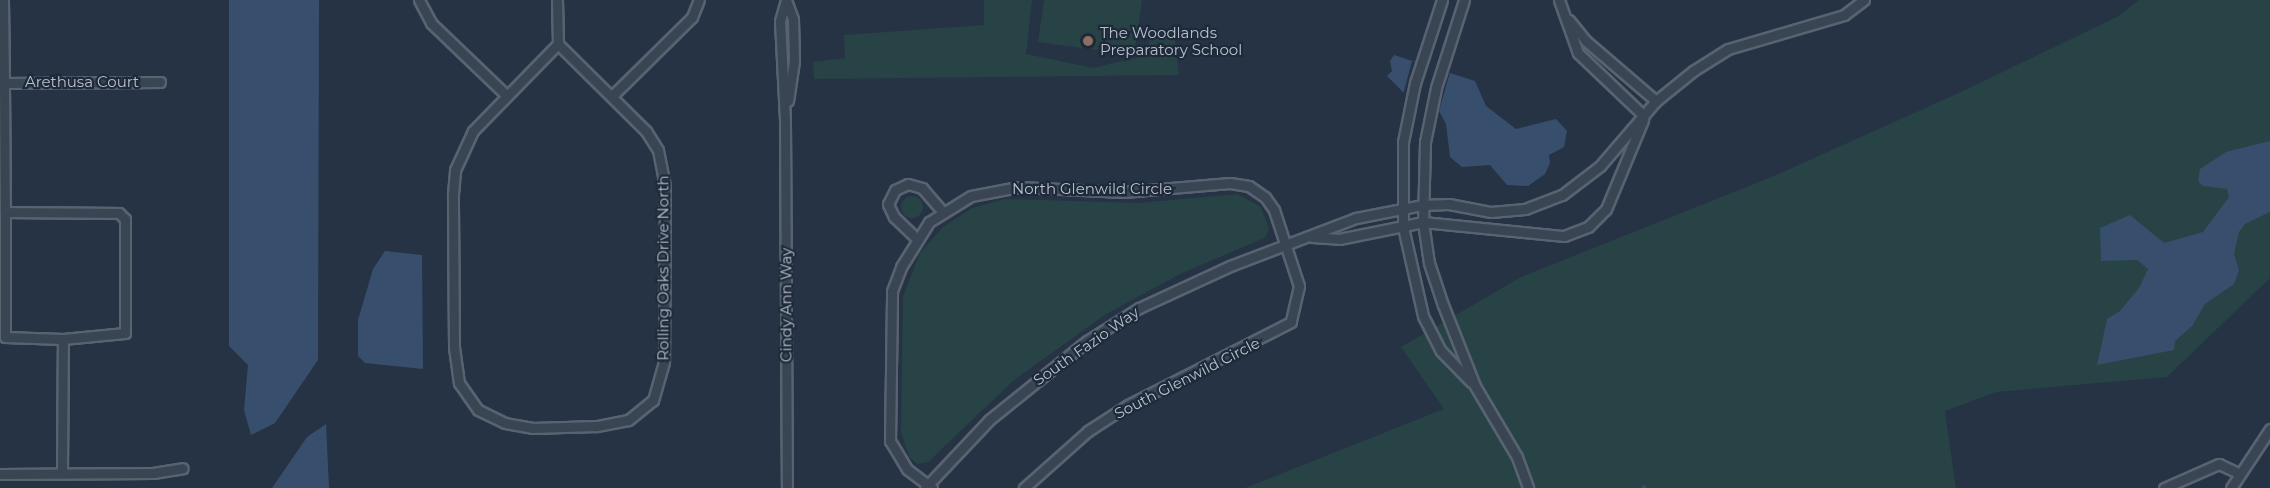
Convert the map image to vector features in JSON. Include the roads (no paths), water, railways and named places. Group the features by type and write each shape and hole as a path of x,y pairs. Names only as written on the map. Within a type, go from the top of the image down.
{"street":[{"path":"3,0 4,83 4,212 5,336 63,339 125,333 125,219 119,213 4,212"},
{"path":"419,0 431,23 506,96"},
{"path":"557,0 558,45"},
{"path":"612,96 692,17 699,0"},
{"name":"Cindy Ann Way","path":"785,121 794,61 793,19 786,0 780,21 785,121 787,488"},
{"path":"1442,0 1409,105 1403,142 1403,227 1423,316 1442,351 1475,386"},
{"path":"1464,0 1430,113 1422,172 1423,222 1429,262 1475,386 1517,457 1528,488"},
{"path":"1423,222 1528,236 1564,236 1588,227 1606,209 1619,186 1644,116 1578,53 1559,0"},
{"name":"South Fazio Way","path":"928,487 988,420 1087,341 1139,308 1183,286 1312,237 1332,225 1422,205 1449,204 1491,212 1526,209 1562,195 1600,166 1656,101 1693,71 1728,49 1844,15 1864,0"},
{"path":"1563,13 1586,41 1656,101"},
{"name":"Rolling Oaks Drive North","path":"558,45 646,131 663,167 664,362 660,386 641,412 614,423 567,427 520,426 492,418 467,398 456,366 455,170 472,131 558,45"},
{"name":"Arethusa Court","path":"4,83 160,82"},
{"name":"North Glenwild Circle","path":"942,211 971,196 1018,187 1124,192 1230,183 1249,186 1265,197 1274,210 1286,245"},
{"path":"916,238 894,217 888,204 895,190 908,184 921,188 942,211 916,238 901,267 891,303 890,441 902,464 928,487"},
{"name":"South Fazio Way","path":"1312,237 1340,239 1423,222"},
{"name":"South Glenwild Circle","path":"1024,488 1088,431 1128,405 1291,322 1297,307 1299,286 1286,245"},
{"path":"62,472 63,339"},
{"path":"2231,488 2270,429"},
{"path":"2164,488 2219,464 2240,474"},
{"path":"0,474 62,472 153,474 183,468"}],"water":[{"path":"229,0 319,0 318,360 275,423 251,435 244,410 248,365 229,346"},
{"path":"1394,55 1475,81 1486,106 1516,129 1556,119 1567,131 1564,147 1549,155 1550,163 1545,174 1528,186 1507,185 1490,165 1462,167 1450,157 1446,124 1439,111 1403,92 1387,76 1392,71 1390,61"},
{"path":"2270,141 2270,212 2245,224 2239,232 2234,254 2239,270 2234,284 2205,304 2192,326 2175,341 2174,350 2097,365 2107,319 2120,311 2139,288 2148,269 2137,260 2101,261 2100,228 2130,215 2164,243 2203,232 2229,197 2227,189 2203,186 2198,181 2200,169 2226,152"},
{"path":"385,251 422,255 423,369 365,363 358,356 358,320 373,269"},
{"path":"326,424 329,488 272,488 307,437"}],"place":[{"name":"The Woodlands Preparatory School","path":"1088,41"}]}
